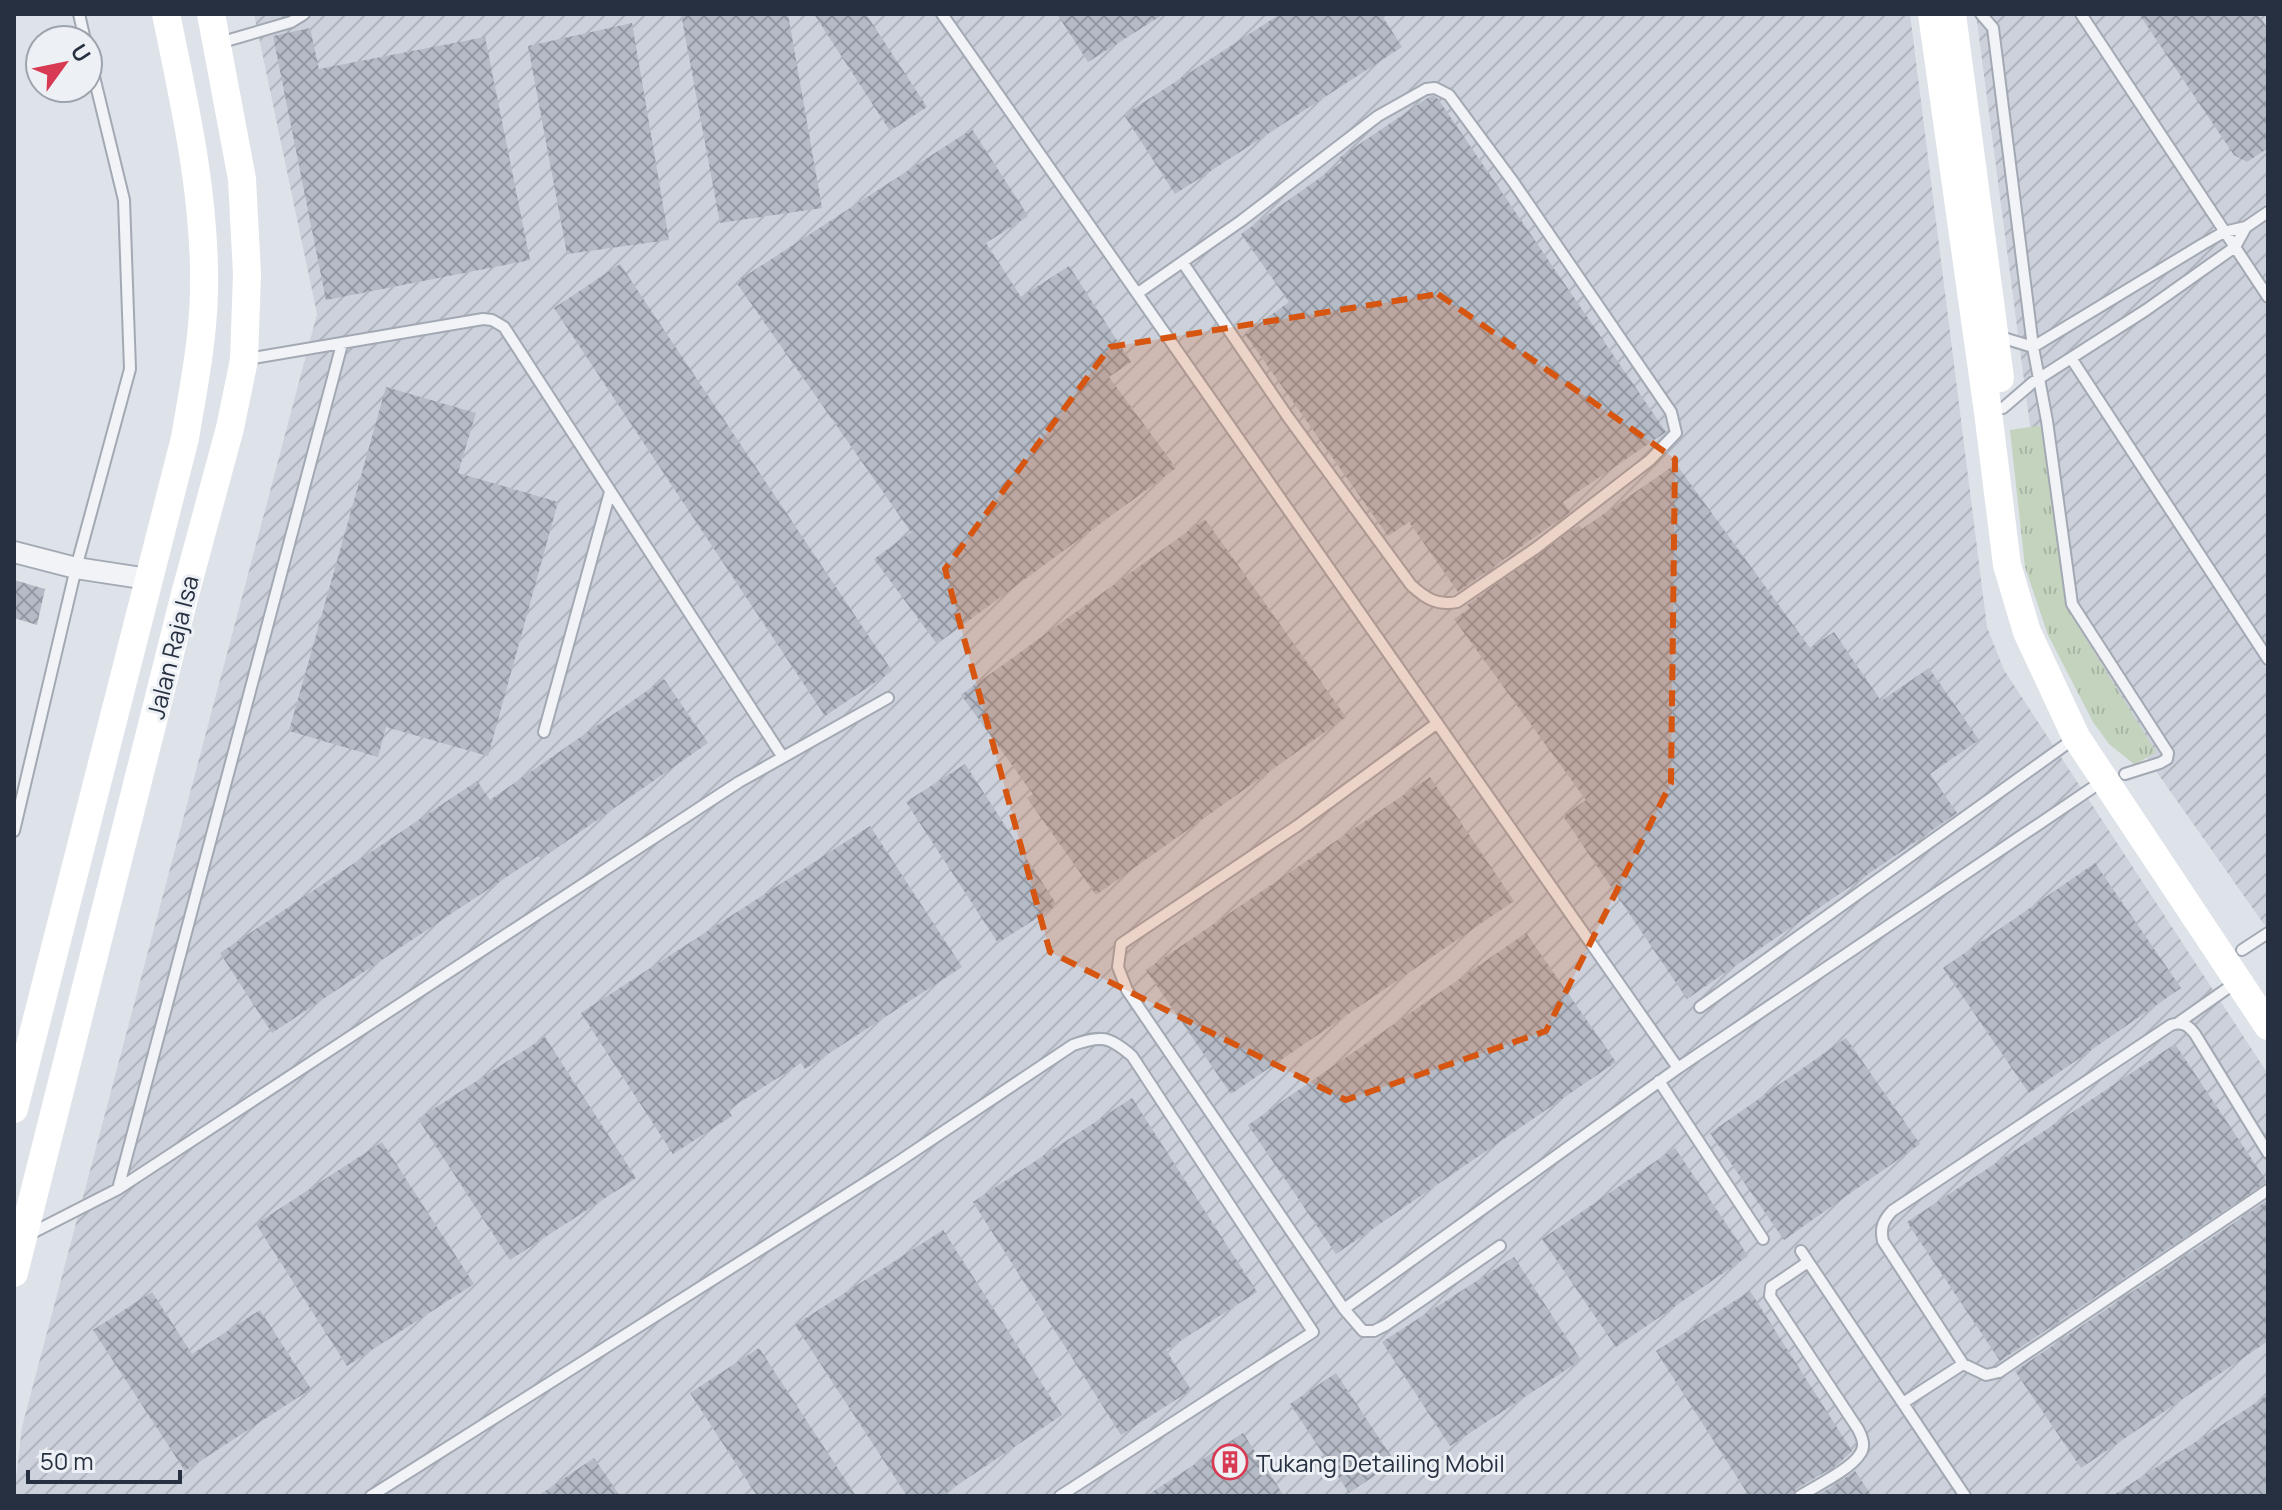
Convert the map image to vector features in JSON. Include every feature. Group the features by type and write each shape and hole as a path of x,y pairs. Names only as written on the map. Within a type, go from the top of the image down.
{"main road":[{"name":"Jalan Raja Isa","path":"14,1109 185,438 204,294 202,216 166,14"},
{"name":"Jalan Raja Isa","path":"14,1273 184,598 230,428 244,360 247,274 242,179 211,14"},
{"path":"1932,14 1996,410 2025,567 2043,629 2115,776 2268,1026"},
{"path":"1952,14 1985,333"},
{"path":"173,48 218,43"},
{"path":"1996,410 2007,565 2027,632 2076,737 2115,776 2242,950 2268,991"}],"street":[{"path":"14,552 76,568 148,579"}],"lane":[{"path":"218,43 291,22 304,14"},
{"path":"942,14 1678,1068"},
{"path":"1344,1309 1678,1068 2115,776 2167,759 2168,753 2072,604 2047,421 2033,347 1993,28 1981,14"},
{"path":"2081,14 2268,297"},
{"path":"1138,293 1183,263 1378,116 1426,89 1441,90 1449,95 1514,183 1671,412 1676,433 1650,460 1536,548 1457,602 1434,602 1423,596 1401,572 1288,417 1183,263"},
{"path":"14,831 76,568 130,369 124,200 101,104"},
{"path":"1985,333 2033,347 2224,232 2246,227 2268,212"},
{"path":"1996,410 2235,247 2246,227"},
{"path":"244,360 483,319 498,323 511,337 782,756"},
{"path":"118,1189 342,344"},
{"path":"2071,358 2268,659"},
{"path":"544,732 610,492"},
{"path":"23,1238 118,1189 712,799 782,756 888,698"},
{"path":"1436,724 1297,826 1121,944 1118,967 1127,990 1344,1309 1363,1331 1379,1330 1500,1246"},
{"path":"1700,1007 2076,737"},
{"path":"2242,950 2268,933"},
{"path":"2239,980 1886,1218 1881,1233 1883,1241 1963,1364 1986,1375 1999,1372 2268,1190"},
{"path":"2178,1023 2187,1025 2195,1034 2268,1153"},
{"path":"371,1496 879,1175 1073,1045 1106,1038 1132,1056 1313,1332 1060,1496"},
{"path":"1659,1081 1763,1239"},
{"path":"1801,1251 1965,1496"},
{"path":"1800,1496 1851,1463 1861,1453 1863,1443 1858,1429 1770,1296 1771,1287 1808,1262"},
{"path":"1903,1403 1963,1364"}],"highlighted area":[{"path":"1438,294 1675,459 1671,783 1546,1031 1346,1100 1050,952 945,569 1110,347"}],"shaded area":[{"path":"254,14 1910,14 1987,627 2004,670 2268,1074 2268,1496 14,1496 22,1427 317,314"},
{"path":"1976,14 2268,14 2268,930 2151,764 2066,630 2048,563"}],"green space":[{"path":"2045,425 2066,607 2156,752 2135,765 2109,744 2093,722 2048,635 2025,567 2010,430"}],"building":[{"path":"681,14 788,14 822,208 720,223"},
{"path":"814,14 866,14 927,107 890,131"},
{"path":"1057,14 1164,14 1088,62"},
{"path":"1280,14 1381,14 1402,47 1175,194 1124,115"},
{"path":"2139,14 2258,14 2268,29 2268,148 2247,162 2234,155"},
{"path":"632,23 669,240 567,254 528,46"},
{"path":"310,28 319,69 485,37 530,260 326,300 273,36"},
{"path":"1434,96 1666,432 1563,502 1570,512 1458,592 1409,522 1388,536 1245,334 1289,302 1241,234 1342,162 1339,158"},
{"path":"972,129 1028,216 986,243 1021,297 1069,266 1131,362 1109,377 1176,468 937,644 874,559 911,532 736,282"},
{"path":"620,264 892,671 825,716 554,308"},
{"path":"386,387 476,413 458,473 558,502 488,756 386,727 378,757 289,731"},
{"path":"1676,464 1810,648 1834,632 1881,701 1929,668 1979,740 1930,774 1957,813 1687,999 1563,816 1586,800 1454,619 1470,608 1467,605 1579,525 1582,529"},
{"path":"1205,519 1346,717 1096,895 1027,798 1033,794 961,695"},
{"path":"14,580 45,589 37,625 14,618"},
{"path":"664,679 708,743 541,859 538,856 272,1033 220,953 477,781 490,800"},
{"path":"965,764 1057,905 998,943 906,802"},
{"path":"1430,777 1514,901 1231,1094 1146,970"},
{"path":"870,826 962,967 805,1069 801,1063 728,1110 732,1116 673,1154 581,1013"},
{"path":"2095,863 2181,988 2029,1093 1943,968"},
{"path":"1526,933 1616,1062 1336,1254 1248,1125"},
{"path":"545,1037 636,1178 510,1260 418,1119"},
{"path":"1846,1038 1920,1144 1784,1240 1710,1133"},
{"path":"2175,1044 2267,1182 2000,1361 1907,1222"},
{"path":"1132,1098 1257,1292 1166,1350 1191,1390 1121,1435 973,1202"},
{"path":"382,1142 474,1284 347,1366 256,1224"},
{"path":"1675,1148 1748,1256 1616,1347 1542,1239"},
{"path":"2268,1200 2268,1341 2081,1468 2015,1371"},
{"path":"943,1230 1062,1415 941,1496 907,1496 795,1325"},
{"path":"1514,1257 1581,1360 1450,1446 1382,1342"},
{"path":"1750,1291 1852,1451 1837,1465 1796,1489 1792,1496 1749,1496 1656,1351"},
{"path":"152,1292 192,1354 260,1310 311,1389 185,1471 93,1330"},
{"path":"759,1348 856,1496 757,1496 690,1393"},
{"path":"1336,1373 1395,1462 1349,1493 1290,1404"},
{"path":"2268,1395 2268,1496 2112,1496"},
{"name":"Tukang Detailing Mobil","path":"1243,1433 1284,1496 1146,1496"},
{"path":"594,1458 620,1496 538,1496"},
{"path":"1855,1471 1872,1496 1816,1496 1837,1484"}],"place":[{"name":"Tukang Detailing Mobil","path":"1230,1462"}]}
